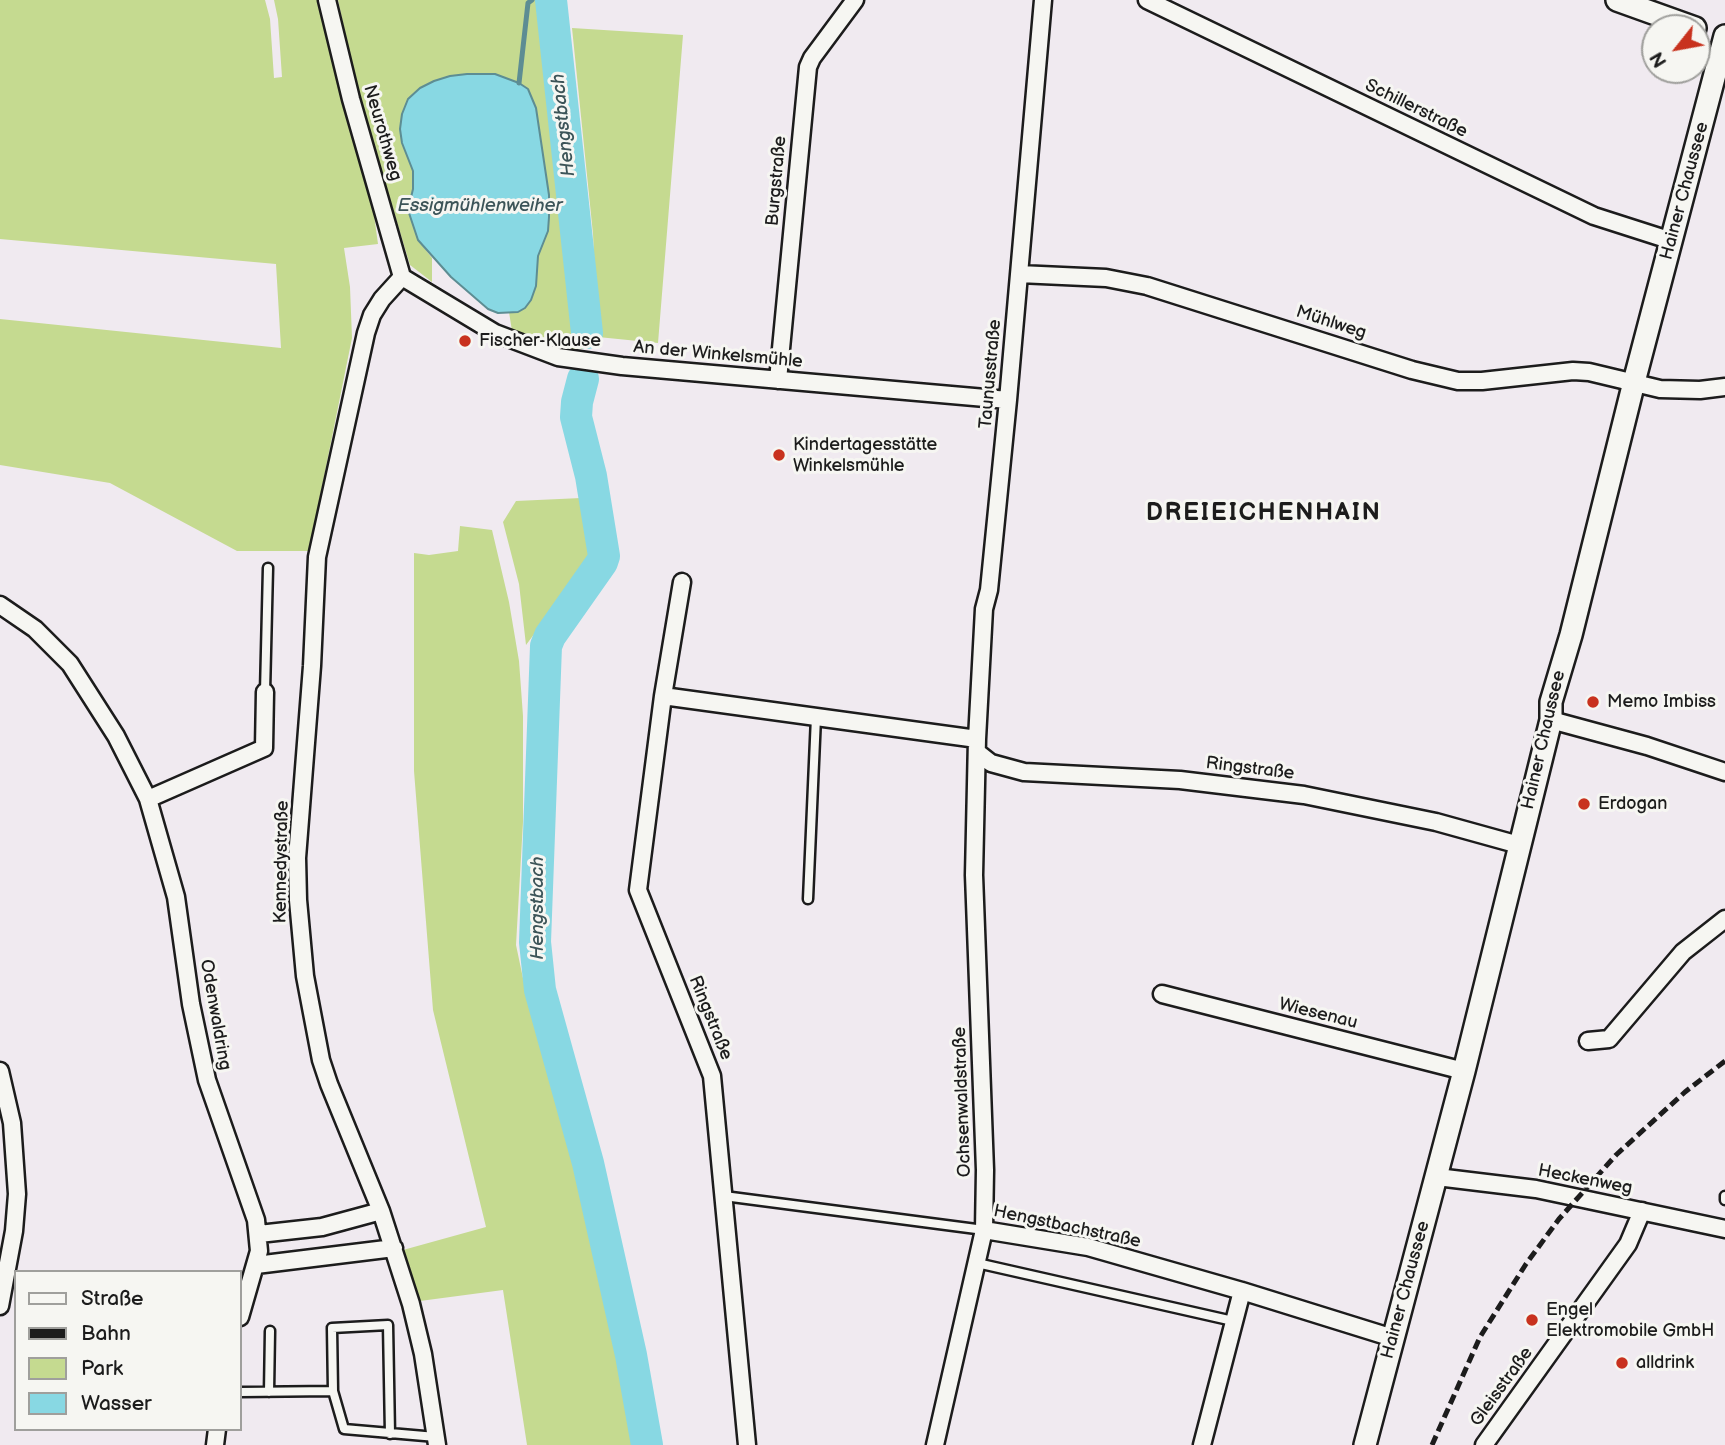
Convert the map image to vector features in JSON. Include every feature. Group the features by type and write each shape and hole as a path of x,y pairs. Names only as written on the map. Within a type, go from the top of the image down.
{"street":[{"name":"Neurothweg","path":"327,0 351,99 402,276"},
{"name":"Burgstraße","path":"778,380 808,67 855,0"},
{"name":"Taunusstraße","path":"977,745 984,609 989,590 1008,400 1043,0"},
{"name":"Schillerstraße","path":"1147,0 1594,216 1672,241"},
{"path":"1617,0 1656,14"},
{"name":"Hainer Chaussee","path":"1365,1445 1464,1071 1551,720 1551,702 1571,635 1634,382 1725,38"},
{"name":"Mühlweg","path":"1019,274 1107,278 1147,286 1412,370 1458,381 1573,371 1679,390 1725,387"},
{"name":"An der Winkelsmühle","path":"402,276 495,332 558,357 622,366 1008,400"},
{"name":"Kennedystraße","path":"402,276 382,299 372,315 366,333 317,557 312,666 297,858 305,976 321,1060 328,1084 381,1211 411,1304 423,1354 436,1441"},
{"name":"Ringstraße","path":"682,582 663,696 638,890 710,1066 715,1095 747,1445"},
{"name":"Odenwaldring","path":"0,605 35,629 70,664 116,736 148,799 176,897 191,1004 207,1080 252,1205 258,1234 256,1265 242,1310"},
{"path":"148,799 264,748 265,692"},
{"name":"Ringstraße","path":"663,696 816,717 977,745 991,763 1024,772 1181,780 1304,795 1422,819 1519,845"},
{"path":"1551,720 1647,746 1725,772"},
{"name":"Ochsenwaldstraße","path":"935,1445 984,1230 985,1170 974,875 977,745"},
{"path":"1588,1041 1609,1039 1683,952 1725,919"},
{"name":"Wiesenau","path":"1162,994 1464,1071"},
{"path":"0,1071 12,1123 17,1194 14,1231 0,1306"},
{"name":"Heckenweg","path":"1437,1177 1536,1189 1725,1229"},
{"path":"258,1234 322,1227 381,1211"},
{"name":"Gleisstraße","path":"1484,1445 1628,1244 1642,1211"},
{"name":"Hengstbachstraße","path":"984,1230 1088,1247 1242,1290 1393,1338"},
{"path":"256,1265 394,1248"},
{"path":"1202,1445 1242,1290"}],"lane":[{"path":"265,692 268,568"},
{"path":"808,899 816,717"},
{"name":"Hengstbachstraße","path":"724,1196 984,1230"},
{"path":"977,1263 1233,1321"},
{"path":"390,1434 388,1325 332,1328 333,1391 344,1429 436,1441"},
{"path":"269,1392 270,1331"},
{"path":"242,1392 333,1391"}],"green space":[{"path":"0,0 265,0 270,19 274,78 282,77 274,0 318,0 342,101 371,193 378,244 344,248 350,287 352,338 309,551 237,551 110,483 0,465 0,319 281,348 276,264 0,239"},
{"path":"338,0 560,0 568,60 591,318 590,347 575,350 512,331 509,312 518,312 531,300 536,286 538,256 549,195 536,108 528,89 402,143 413,171 413,189 408,210 418,240 432,258 432,282 410,265 359,97"},
{"path":"572,28 683,35 658,343 598,337 593,234"},
{"path":"581,498 591,558 526,645 519,584 503,522 516,501"},
{"path":"460,526 492,530 509,602 519,661 523,716 523,822 516,945 528,1002 560,1094 579,1170 597,1266 617,1256 656,1445 527,1445 503,1290 420,1301 403,1250 486,1227 433,1010 414,771 414,553 429,555 458,551"}],"water":[{"name":"Essigmühlenweiher","path":"467,74 495,74 519,83 528,89 536,108 549,195 548,231 538,256 536,286 531,300 518,312 498,313 488,309 451,277 418,240 408,210 413,189 413,171 402,143 400,129 408,99 420,88 434,81"}],"waterway":[{"path":"519,83 528,3 532,0"},
{"name":"Hengstbach","path":"551,0 587,333"},
{"name":"Hengstbach","path":"583,379 576,417 591,476 604,556 546,646 535,942 540,990 588,1163 631,1355 647,1445"}],"railway":[{"path":"1432,1445 1480,1337 1526,1264 1559,1219 1616,1155 1685,1092 1725,1061"}],"place":[{"name":"Fischer-Klause","path":"465,341"},
{"name":"Kindertagesstätte Winkelsmühle","path":"779,455"},
{"name":"Memo Imbiss","path":"1593,702"},
{"name":"Erdogan","path":"1584,804"},
{"name":"Engel Elektromobile GmbH","path":"1532,1320"},
{"name":"alldrink","path":"1622,1363"}],"district":[{"name":"DREIEICHENHAIN","path":"1264,514"}]}
